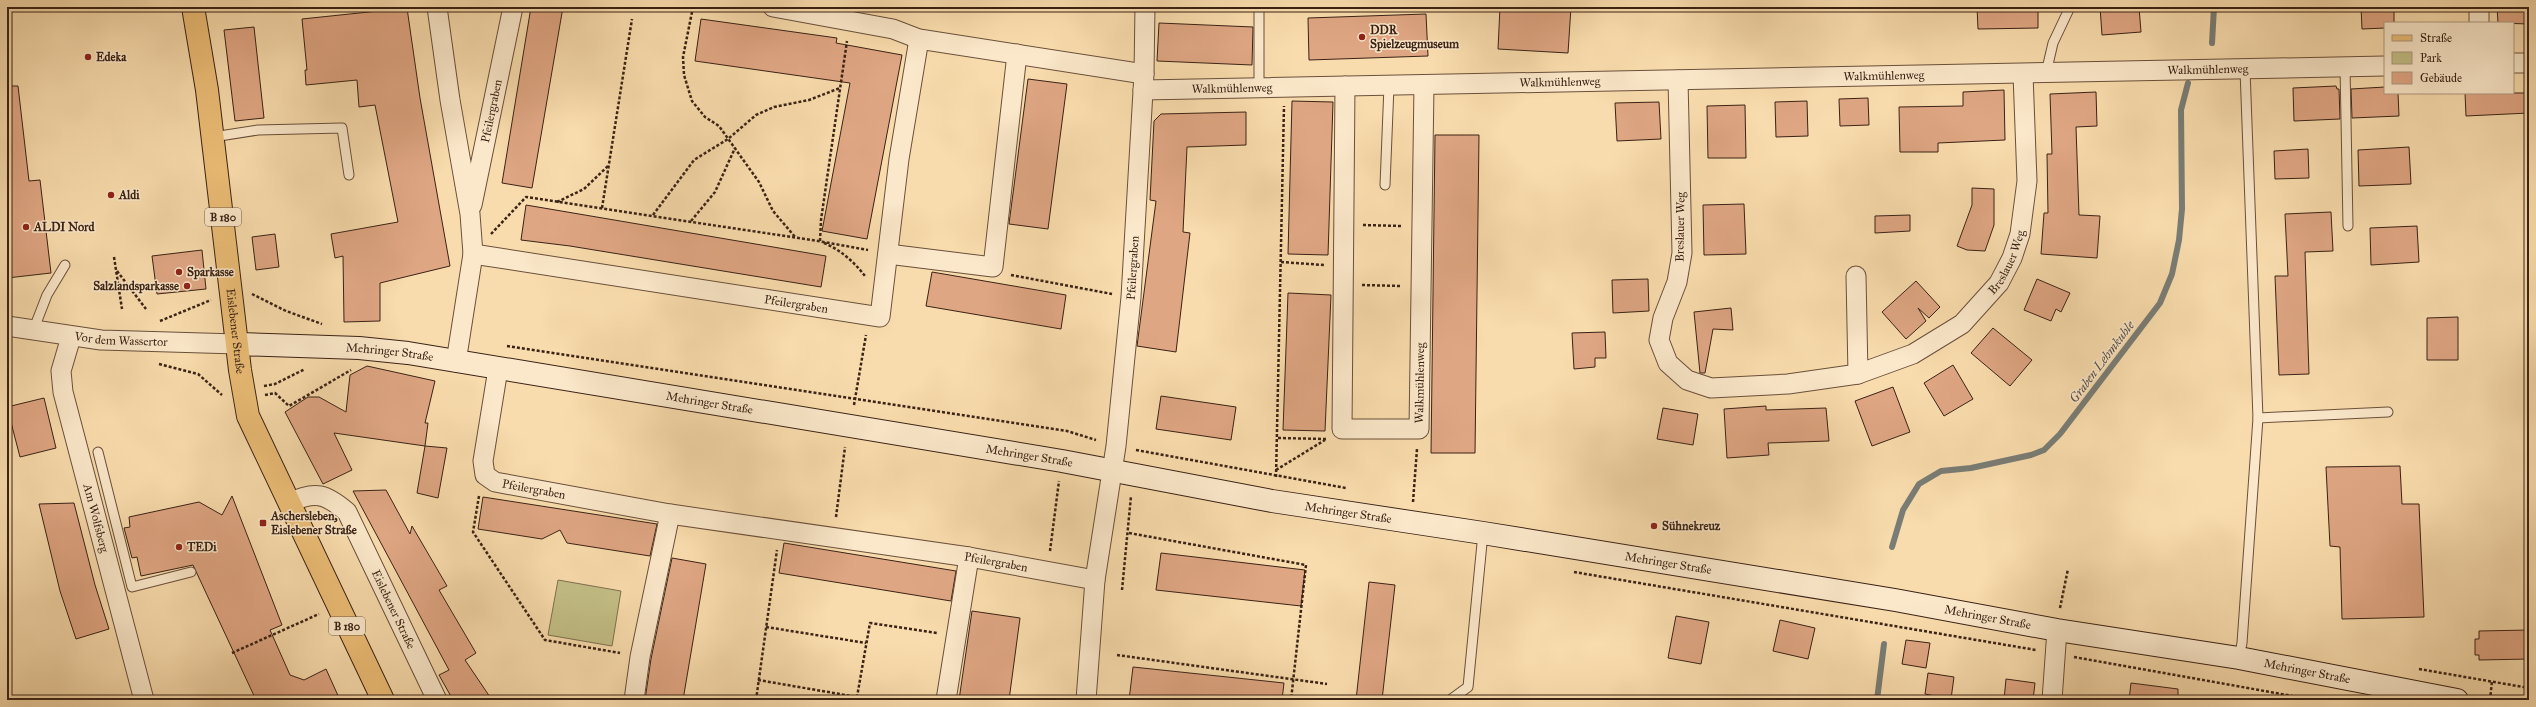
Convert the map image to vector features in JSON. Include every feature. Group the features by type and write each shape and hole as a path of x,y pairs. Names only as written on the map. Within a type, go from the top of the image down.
{"main road":[{"name":"Eislebener Straße","path":"194,7 213,137 243,395 256,435 383,700"},
{"name":"Mehringer Straße","path":"237,344 359,348 408,353 1062,461 1272,502 1412,511 1483,533 1895,600 2057,630 2238,658 2457,700"}],"street":[{"name":"Pfeilergraben","path":"437,7 450,100 470,214 473,254 880,317 899,159 919,39"},
{"name":"Pfeilergraben","path":"470,214 513,7"},
{"path":"773,7 893,29 919,39 1017,54 1143,82"},
{"name":"Pfeilergraben","path":"1086,700 1095,580 1111,470 1116,446 1131,297 1143,82 1145,7"},
{"path":"2479,7 2479,22"},
{"path":"888,254 993,267 1017,54"},
{"path":"2514,63 2529,63"},
{"name":"Walkmühlenweg","path":"1143,82 1259,88 2245,70 2384,66"},
{"name":"Breslauer Weg","path":"1678,80 1682,252 1677,282 1663,318 1659,340 1668,363 1686,380 1711,388 1788,384 1858,374 1913,354 1962,324 1999,283 2012,258 2020,234 2026,181 2023,74"},
{"name":"Walkmühlenweg","path":"1342,429 1419,428 1424,85"},
{"path":"1342,429 1345,86"},
{"path":"456,362 473,254"},
{"path":"1856,276 1858,374"},
{"name":"Vor dem Wassertor","path":"7,326 71,337 101,340 237,344"},
{"name":"Am Wolfsberg","path":"71,337 61,371 63,392 144,700"},
{"path":"485,474 483,461 498,369"},
{"name":"Pfeilergraben","path":"485,474 495,482 670,514 969,557 1095,580"},
{"name":"Eislebener Straße","path":"289,503 302,497 314,495 331,498 347,512 437,700"},
{"path":"634,700 640,657 670,514"},
{"path":"946,700 969,557"},
{"path":"2052,700 2057,630"}],"lane":[{"path":"1259,7 1259,88"},
{"path":"2046,73 2053,43 2070,7"},
{"path":"2345,67 2348,226"},
{"path":"2238,658 2242,643 2258,418 2245,70"},
{"path":"1385,186 1389,86"},
{"path":"213,137 258,130 342,128 350,175"},
{"path":"33,331 47,295 65,265"},
{"path":"2258,418 2388,412"},
{"path":"98,452 132,586 191,572"},
{"path":"1450,700 1468,687 1483,533"}],"path":[{"path":"693,7 683,58 684,75 692,101 705,117 719,126 759,182 773,210 796,239"},
{"path":"602,208 632,19"},
{"path":"818,241 851,21"},
{"path":"1276,477 1284,87"},
{"path":"653,215 694,160 728,139 756,115 774,107 810,100 840,88"},
{"path":"691,221 715,192 735,148"},
{"path":"557,202 584,189 609,166"},
{"path":"473,254 526,196 557,202 691,221 796,239 818,241 888,254"},
{"path":"1344,224 1422,226"},
{"path":"818,241 836,248 850,259 882,298"},
{"path":"114,257 122,309"},
{"path":"1281,262 1344,266"},
{"path":"993,267 1004,274 1131,297"},
{"path":"116,270 146,309"},
{"path":"1344,284 1421,286"},
{"path":"184,311 214,299 255,294 286,311 323,324"},
{"path":"500,344 1067,431 1116,446 1276,477 1348,489"},
{"path":"154,363 198,374 221,396 275,393 289,406 356,366"},
{"path":"243,395 275,384 306,368"},
{"path":"1412,511 1419,428"},
{"path":"1276,470 1342,429"},
{"path":"1278,438 1326,439"},
{"path":"837,447 853,450"},
{"path":"1047,572 1062,461"},
{"path":"485,474 482,479 473,532 545,640 640,657"},
{"path":"1050,482 1065,485"},
{"path":"1108,492 1139,497"},
{"path":"1122,590 1129,533 1131,496"},
{"path":"1406,500 1412,511"},
{"path":"1412,511 1421,502"},
{"path":"756,700 780,530"},
{"path":"1129,533 1306,565 1291,700"},
{"path":"2057,630 2068,570"},
{"path":"1569,571 2316,700"},
{"path":"232,653 338,605"},
{"path":"2053,606 2068,608"},
{"path":"758,680 857,697 870,623 956,636"},
{"path":"766,627 866,643"},
{"path":"1117,655 1327,684"},
{"path":"2414,669 2428,669 2529,688"},
{"path":"2490,700 2492,681"}],"green space":[{"path":"558,580 621,591 612,646 548,635"}],"building":[{"path":"531,7 563,7 532,188 502,183"},
{"path":"1500,7 1571,7 1568,53 1498,49"},
{"path":"1977,7 2038,7 2038,28 1978,29"},
{"path":"2100,7 2139,7 2141,32 2102,35"},
{"path":"2361,7 2394,7 2394,22 2384,22 2384,28 2362,29"},
{"path":"2497,7 2529,7 2529,24 2498,22"},
{"path":"407,8 420,98 450,266 380,283 380,321 344,322 343,256 335,258 331,234 398,222 375,105 359,107 357,80 306,85 305,70 307,70 302,19"},
{"path":"1426,14 1428,56 1309,60 1308,18"},
{"path":"701,19 837,38 836,43 902,55 867,239 822,231 850,83 695,61"},
{"path":"1159,23 1253,27 1252,65 1157,61"},
{"path":"254,27 264,118 235,121 224,30"},
{"path":"1028,79 1067,84 1048,229 1009,224"},
{"name":"ALDI Nord","path":"7,86 18,86 29,181 40,180 51,273 7,278"},
{"path":"2336,86 2337,89 2339,89 2340,119 2294,121 2293,88"},
{"path":"2384,87 2384,94 2398,94 2399,116 2352,118 2351,89"},
{"path":"2004,90 2005,140 1938,143 1938,152 1900,152 1899,107 1963,106 1963,92"},
{"path":"2096,92 2097,126 2076,127 2079,215 2100,216 2097,258 2041,254 2044,213 2048,213 2047,154 2052,154 2050,94"},
{"path":"2528,93 2529,113 2466,116 2465,94"},
{"path":"1868,98 1869,125 1840,126 1839,99"},
{"path":"1292,101 1333,102 1328,255 1288,254"},
{"path":"1807,101 1808,136 1776,137 1775,102"},
{"path":"1659,102 1661,139 1617,141 1615,103"},
{"path":"1745,105 1746,158 1708,158 1707,106"},
{"path":"1246,112 1246,145 1187,147 1183,232 1190,233 1176,352 1137,346 1156,201 1150,200 1154,121 1161,114"},
{"path":"1435,135 1479,135 1475,453 1431,453"},
{"path":"2409,147 2411,184 2359,186 2358,150"},
{"path":"2308,149 2309,178 2275,179 2274,151"},
{"path":"1972,188 1994,189 1994,225 1985,251 1967,250 1957,246 1972,205"},
{"path":"1744,204 1746,254 1704,255 1703,205"},
{"path":"526,205 826,256 821,287 570,246 521,240"},
{"path":"2331,212 2333,251 2305,252 2309,374 2279,375 2275,276 2288,276 2285,214"},
{"path":"1910,215 1910,231 1875,233 1875,216"},
{"path":"2417,226 2419,262 2371,265 2370,228"},
{"path":"275,234 279,267 256,270 252,237"},
{"name":"Sparkasse","path":"202,250 206,289 157,294 152,256"},
{"path":"932,272 1066,295 1061,329 926,306"},
{"path":"1648,279 1649,311 1613,313 1612,280"},
{"path":"2037,279 2070,293 2061,312 2056,309 2051,321 2024,310"},
{"path":"1916,281 1940,307 1929,318 1918,308 1926,321 1906,339 1882,312"},
{"path":"1288,293 1331,295 1325,431 1283,430"},
{"path":"1731,308 1733,330 1713,329 1705,373 1700,373 1694,312"},
{"path":"2458,317 2458,360 2427,360 2427,318"},
{"path":"1993,328 2032,360 2010,386 1971,353"},
{"path":"1605,332 1606,358 1595,358 1595,367 1574,369 1572,333"},
{"path":"1953,365 1973,399 1944,416 1924,383"},
{"path":"367,366 435,381 425,423 428,423 425,446 334,433 352,470 323,484 285,412 308,397 319,397 346,412 350,375"},
{"path":"1893,387 1910,432 1872,446 1855,401"},
{"path":"1161,396 1236,407 1231,440 1156,429"},
{"path":"44,398 56,448 20,457 7,407"},
{"path":"1766,406 1766,410 1826,408 1829,441 1768,443 1769,455 1727,458 1724,409"},
{"path":"1663,408 1698,414 1693,445 1657,439"},
{"path":"425,446 447,448 438,498 417,493"},
{"path":"2400,466 2402,504 2419,504 2424,617 2342,619 2340,547 2330,546 2326,467"},
{"path":"386,490 410,534 412,526 447,586 439,590 476,653 465,660 492,700 453,700 439,675 449,670 353,491"},
{"path":"232,496 282,625 270,630 290,675 304,680 326,669 340,700 256,700 193,565 141,576 137,557 132,558 124,528 130,527 129,517 199,502 222,515"},
{"path":"483,497 657,524 650,556 567,543 560,530 542,539 478,529"},
{"path":"74,503 95,585 109,629 76,639 60,591 39,504"},
{"path":"784,543 956,571 951,601 779,573"},
{"path":"1161,553 1305,570 1301,606 1156,590"},
{"path":"672,558 706,564 683,700 645,700 651,659"},
{"path":"1369,582 1395,585 1382,700 1356,700"},
{"path":"972,611 1020,618 1009,700 959,700"},
{"path":"1676,616 1709,622 1701,664 1668,658"},
{"path":"1780,620 1815,628 1808,659 1773,651"},
{"path":"2529,630 2529,659 2479,660 2479,655 2475,655 2475,639 2479,639 2479,631"},
{"path":"1906,640 1930,643 1926,668 1902,664"},
{"path":"1133,667 1284,683 1282,700 1129,700"},
{"path":"1928,673 1954,677 1951,699 1925,694"},
{"path":"2006,679 2035,683 2033,700 2004,700"},
{"path":"2131,683 2178,689 2178,700 2129,700"}],"waterway":[{"name":"Graben Lehmkuhle","path":"2212,43 2214,7"},
{"name":"Graben Lehmkuhle","path":"1892,547 1903,510 1919,484 1941,471 1971,468 2031,455 2044,450 2060,434 2160,303 2172,274 2179,240 2182,209 2181,110 2188,83"},
{"name":"Graben Lehmkuhle","path":"1877,700 1884,644"}],"place":[{"name":"DDR Spielzeugmuseum","path":"1362,37"},
{"name":"Edeka","path":"88,57"},
{"name":"Aldi","path":"111,195"},
{"name":"ALDI Nord","path":"26,227"},
{"name":"Sparkasse","path":"179,272"},
{"name":"Salzlandsparkasse","path":"187,286"},
{"name":"Aschersleben, Eislebener Straße","path":"263,523"},
{"name":"Sühnekreuz","path":"1654,526"},
{"name":"TEDi","path":"179,547"}]}
